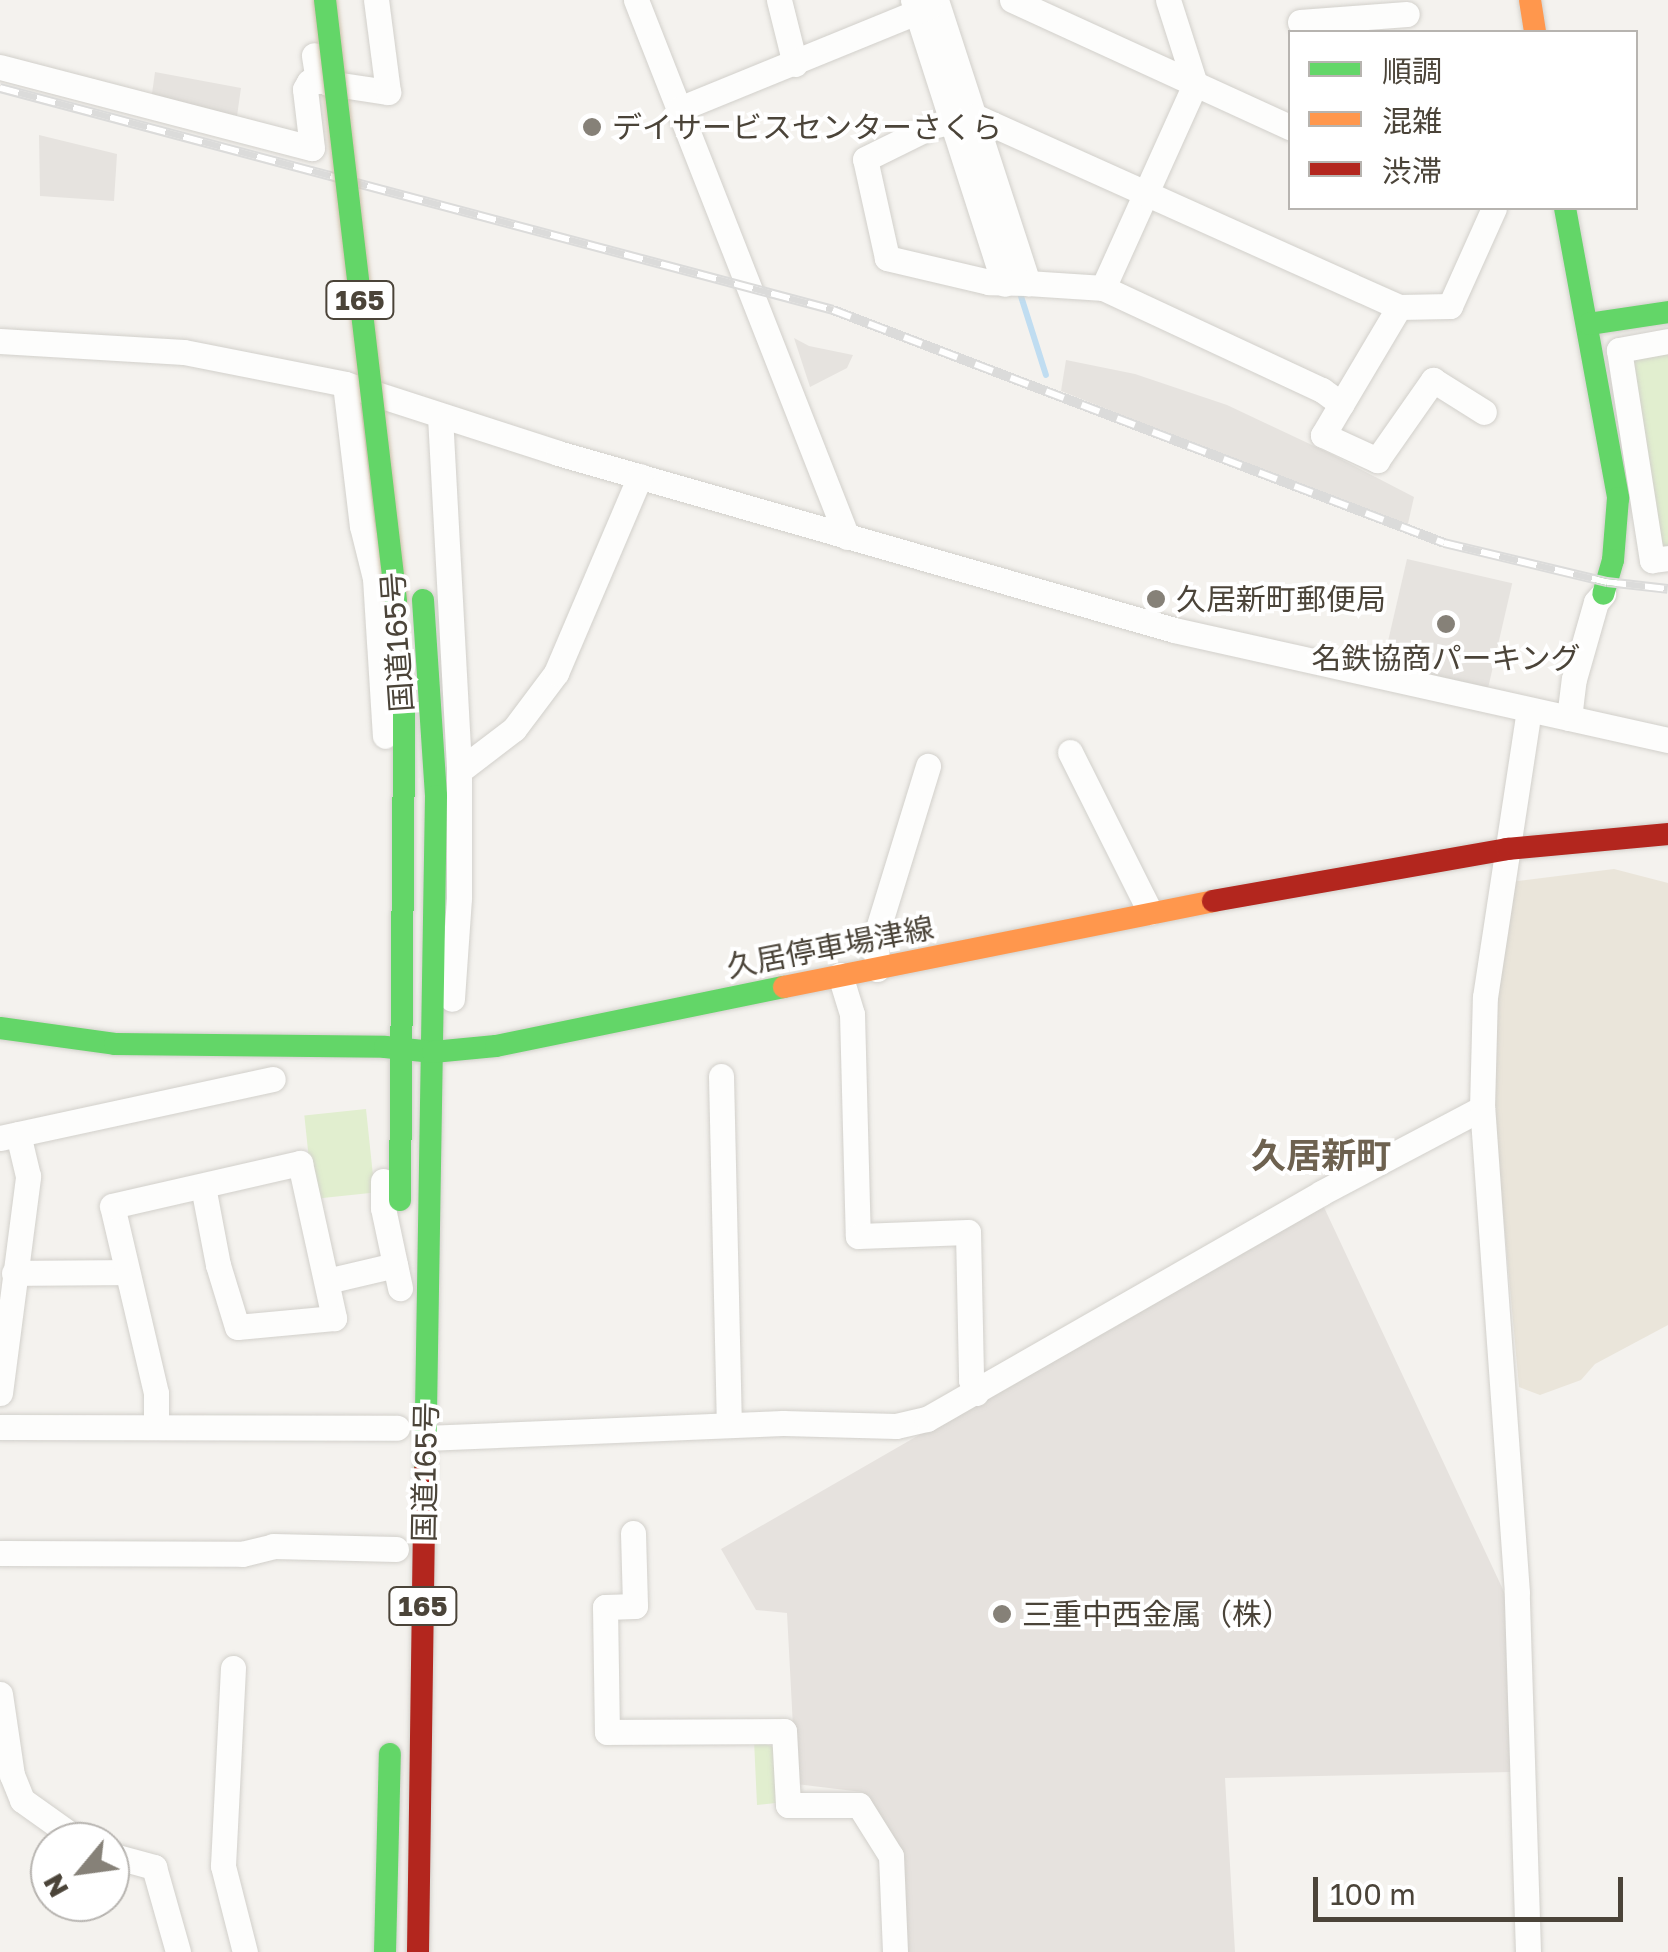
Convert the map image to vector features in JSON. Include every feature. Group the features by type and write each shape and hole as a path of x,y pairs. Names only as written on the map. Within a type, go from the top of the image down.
{"main road":[{"name":"国道165号","path":"325,0 396,601 404,714 392,1048"},
{"path":"354,0 367,107"},
{"path":"1530,0 1535,30"},
{"path":"1565,210 1618,498 1614,560 1603,594"},
{"path":"1589,324 1668,312"},
{"path":"398,383 402,422"},
{"name":"国道165号","path":"418,1952 436,796 433,699 421,590"},
{"name":"久居停車場津線","path":"0,1028 115,1044 433,1052 496,1046 1150,912 1507,848 1668,834"},
{"path":"385,1952 391,1725"}],"street":[{"path":"307,0 318,81"},
{"path":"0,67 312,148 305,89 309,82 388,92 376,0"},
{"path":"636,0 847,537"},
{"path":"779,0 794,64"},
{"path":"1012,0 1288,126"},
{"path":"1103,288 1195,84 1168,0"},
{"path":"680,110 930,4 1017,284"},
{"path":"1300,18 1406,14"},
{"path":"1341,404 1322,390 1103,288 1017,284 887,258 865,159 963,118 1146,192 1399,307 1450,306 1493,210"},
{"path":"1399,307 1323,435 1377,460 1433,380 1484,412"},
{"path":"0,342 184,352 345,384 640,476 1174,630 1668,740"},
{"path":"1668,342 1619,350 1652,560 1668,558"},
{"name":"国道165号","path":"326,1281 398,1287 383,1208 392,1048 387,770 374,578 362,526 345,384"},
{"name":"国道165号","path":"433,1052 455,990 458,770 440,416"},
{"path":"458,770 514,729 556,673 640,476"},
{"path":"1568,718 1574,679 1596,602 1603,594"},
{"path":"1528,1952 1517,1592 1482,1108 1485,997 1529,710"},
{"path":"1070,752 1138,881 1150,912"},
{"path":"877,968 876,935 928,766"},
{"path":"840,975 852,1014 858,1236 968,1232 972,1380 976,1393"},
{"path":"720,1076 728,1425"},
{"path":"0,1393 28,1176 9,1136 274,1079"},
{"path":"425,1438 728,1425 896,1426 927,1420 1321,1192 1482,1108"},
{"path":"156,1427 156,1393 112,1206 300,1164 334,1318 238,1327 218,1266 203,1186"},
{"path":"14,1273 125,1272"},
{"path":"0,1428 397,1427"},
{"path":"632,1534 635,1606 605,1607 607,1732 784,1731 788,1804 859,1805 890,1856 896,1952"},
{"path":"0,1553 242,1554 273,1546 396,1550"},
{"path":"233,1668 223,1866 245,1952"},
{"path":"0,1694 12,1775 22,1800 53,1822"},
{"path":"130,1860 154,1867 178,1952"}],"shaded area":[{"path":"155,72 241,88 236,123 151,101"},
{"path":"39,135 117,154 114,201 40,196"},
{"path":"794,338 809,346 853,355 847,368 810,387"},
{"path":"1066,360 1135,374 1227,405 1331,454 1414,497 1407,528 1061,391"},
{"name":"名鉄協商パーキング","path":"1407,559 1512,583 1488,690 1382,665"},
{"path":"1614,869 1668,883 1668,1325 1595,1364 1581,1380 1540,1395 1519,1387 1500,1177 1495,1176 1494,995 1510,882"},
{"path":"1322,1203 1506,1596 1512,1772 1225,1778 1235,1952 907,1952 903,1851 862,1792 796,1784 787,1613 756,1610 721,1549"}],"green space":[{"path":"1668,341 1668,558 1652,560 1619,350"},
{"path":"366,1109 375,1193 313,1199 304,1115"},
{"path":"754,1740 774,1747 776,1803 757,1805"}],"waterway":[{"path":"1019,290 1046,375"}],"railway":[{"path":"0,88 833,310 1444,543 1607,582 1668,589"}],"traffic: fast":[{"path":"325,0 396,601"},
{"path":"1565,210 1618,498 1613,560 1603,594"},
{"path":"1589,324 1668,312"},
{"path":"423,600 436,796 425,1471"},
{"path":"400,1200 404,709"},
{"path":"0,1028 115,1044 385,1047 433,1052 496,1046 784,987"},
{"path":"385,1952 390,1754"}],"traffic: slow":[{"path":"1530,0 1535,30"},
{"path":"784,987 1213,901"}],"traffic: jam":[{"path":"1213,901 1507,849 1668,834"},
{"path":"418,1952 425,1471"}],"place":[{"name":"デイサービスセンターさくら","path":"592,127"},
{"name":"久居新町郵便局","path":"1156,599"},
{"name":"名鉄協商パーキング","path":"1446,624"},
{"name":"三重中西金属（株）","path":"1002,1614"}],"district":[{"name":"久居新町","path":"1321,1155"}]}
